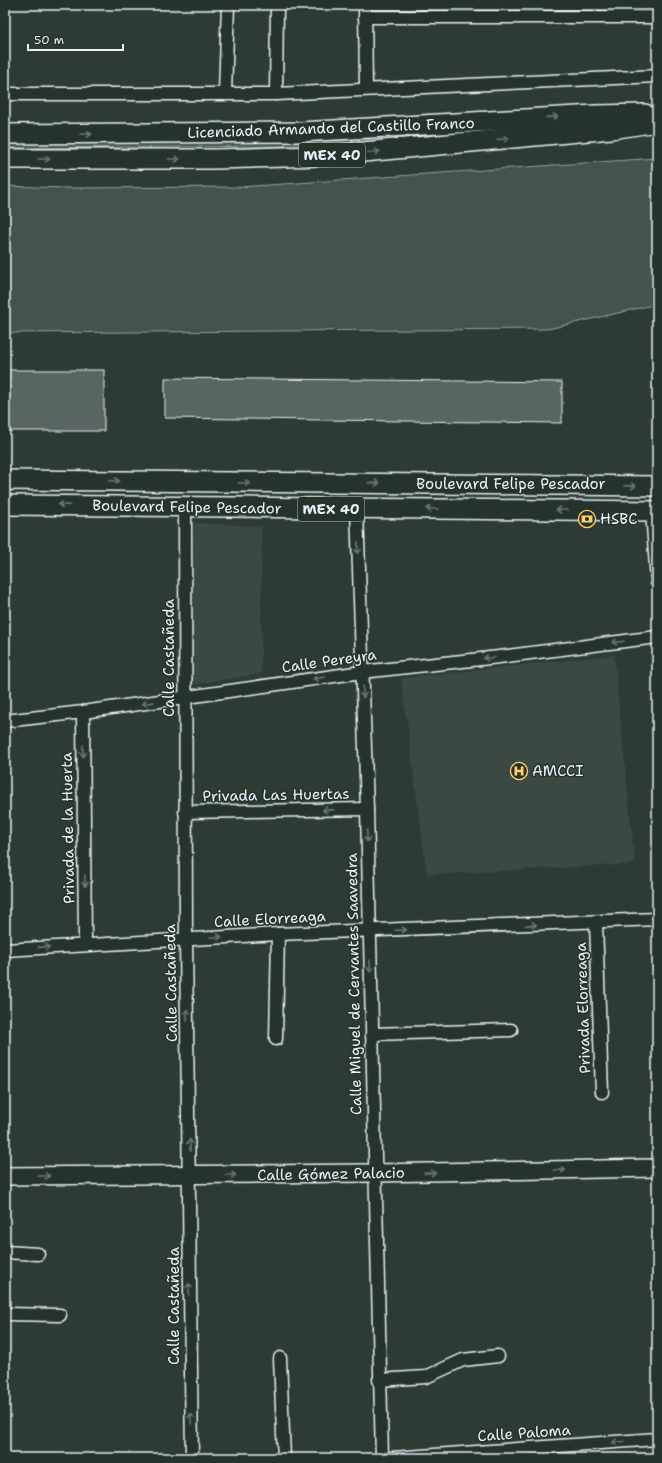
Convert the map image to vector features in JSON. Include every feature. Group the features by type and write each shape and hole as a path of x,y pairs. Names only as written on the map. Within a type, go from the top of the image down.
{"main road":[{"name":"Licenciado Armando del Castillo Franco","path":"5,134 300,132 595,115 657,115"},
{"name":"Licenciado Armando del Castillo Franco","path":"5,159 224,159 320,156 604,129 657,122"},
{"name":"Boulevard Felipe Pescador","path":"5,480 657,486"},
{"name":"Boulevard Felipe Pescador","path":"5,505 654,511"}],"street":[{"path":"225,93 228,5"},
{"path":"276,94 277,5"},
{"path":"366,89 365,11 553,11 657,17"},
{"path":"5,94 276,94 657,76"},
{"name":"Calle Castañeda","path":"185,507 186,939 190,1175 189,1292 192,1458"},
{"name":"Calle Miguel de Cervantes Saavedra","path":"357,509 367,809 374,1173 382,1458"},
{"path":"654,511 657,582"},
{"name":"Calle Pereyra","path":"5,721 185,698 362,672 500,657 657,637"},
{"name":"Privada de la Huerta","path":"83,712 85,944"},
{"name":"Privada Las Huertas","path":"186,812 367,809"},
{"name":"Calle Elorreaga","path":"5,950 85,944 278,934 596,923 657,919"},
{"name":"Privada Elorreaga","path":"596,923 602,1092"},
{"path":"276,1039 278,934"},
{"path":"372,1034 511,1030"},
{"name":"Calle Gómez Palacio","path":"5,1176 374,1173 657,1168"},
{"path":"5,1252 38,1254"},
{"path":"5,1314 60,1315"},
{"path":"379,1380 426,1377 463,1360 498,1356"},
{"path":"280,1358 284,1458"},
{"name":"Calle Paloma","path":"392,1458 525,1454 657,1439"}],"shaded area":[{"path":"421,130 426,135 279,146 5,148 5,140"},
{"path":"657,158 657,304 548,329 5,333 5,186 66,188 240,187"},
{"path":"194,523 262,526 261,674 190,685"},
{"name":"AMCCI","path":"614,655 635,864 427,875 401,678"}],"building":[{"path":"5,370 104,370 104,431 5,431"},
{"path":"165,378 562,382 562,423 165,418"}],"place":[{"name":"HSBC","path":"587,519"},
{"name":"AMCCI","path":"519,771"}]}
